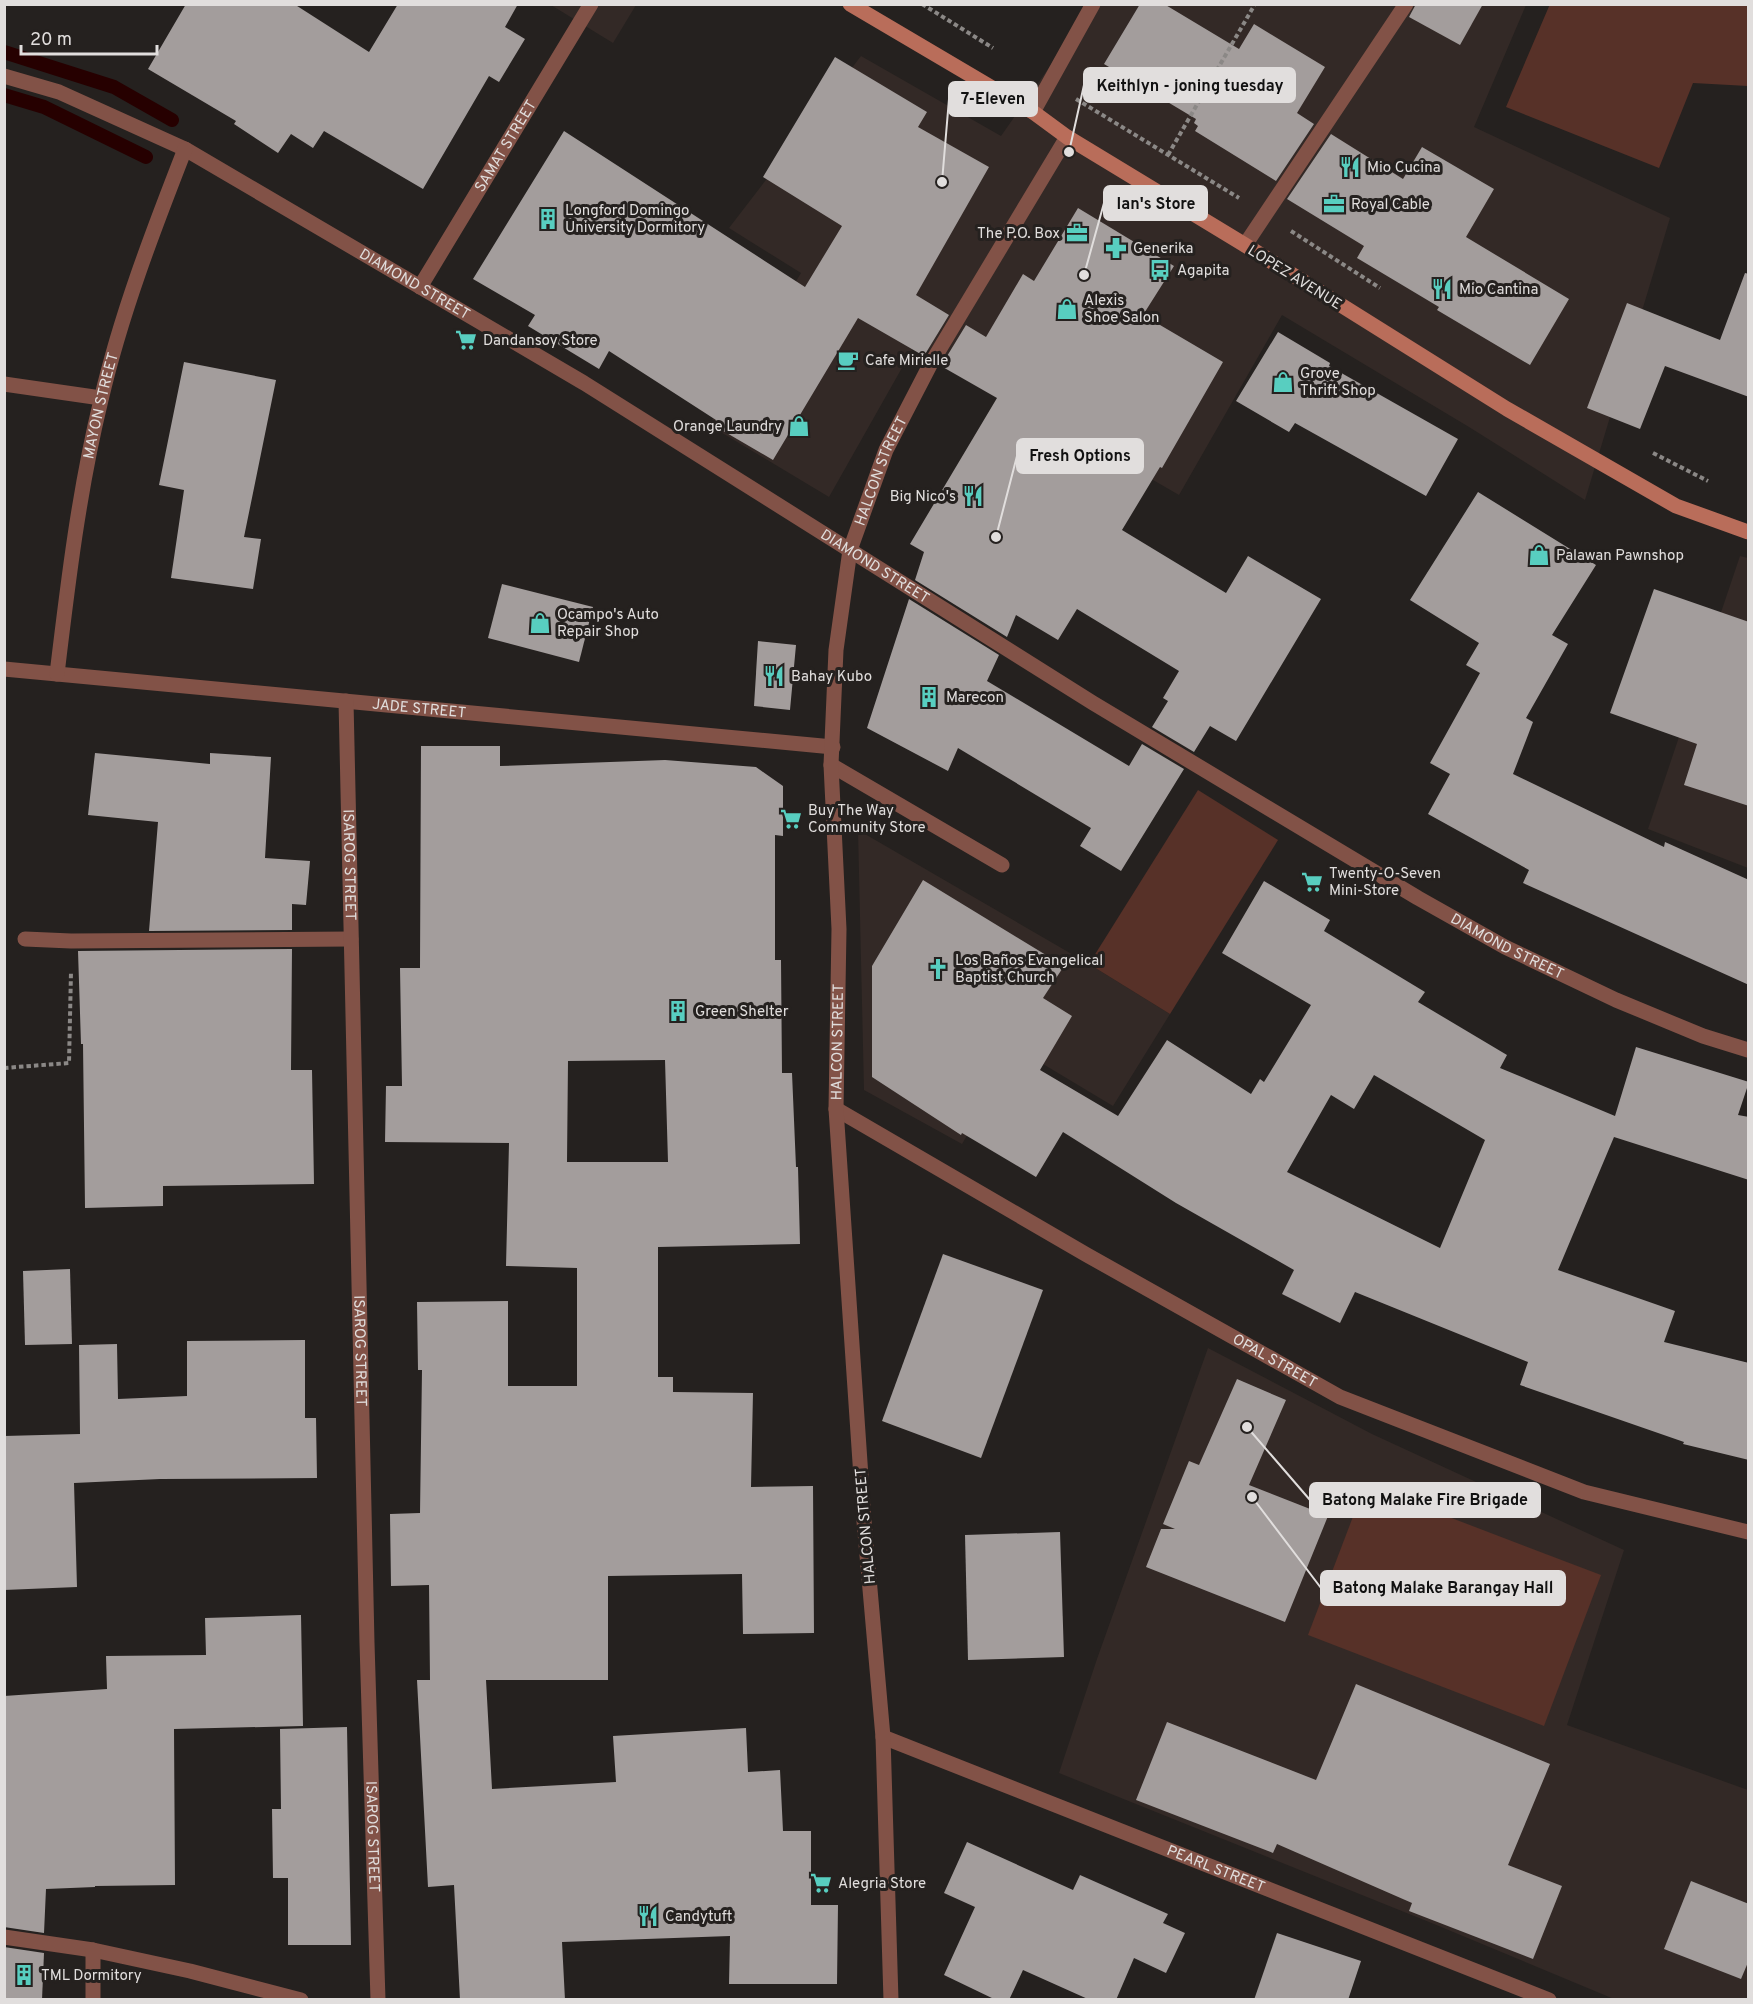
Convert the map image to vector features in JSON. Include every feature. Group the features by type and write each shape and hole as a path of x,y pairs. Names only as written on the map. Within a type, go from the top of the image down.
{"main road":[{"name":"LOPEZ AVENUE","path":"850,4 1033,112 1067,137 1507,409 1676,506 1749,532"}],"street":[{"name":"SAMAT STREET","path":"420,287 591,4"},
{"path":"1033,112 1094,4"},
{"path":"1245,245 1406,4"},
{"name":"DIAMOND STREET","path":"4,76 59,92 185,150 584,383 1161,744 1418,898 1505,947 1616,1000 1703,1036 1749,1050"},
{"name":"HALCON STREET","path":"891,2000 883,1737 864,1521 836,1109 839,929 831,765 836,650 850,550 886,450 925,374 1067,137"},
{"name":"MAYON STREET","path":"57,674 72,554 101,398 127,305 185,150"},
{"path":"4,384 101,398"},
{"name":"JADE STREET","path":"4,669 833,747"},
{"name":"ISAROG STREET","path":"346,701 378,2000"},
{"path":"831,765 1002,865"},
{"path":"25,939 71,941 351,939"},
{"name":"OPAL STREET","path":"836,1109 1087,1255 1340,1397 1584,1492 1749,1533"},
{"name":"PEARL STREET","path":"883,1737 1549,2000"},
{"path":"4,1936 93,1950 190,1971 302,2000"},
{"path":"93,1950 93,2000"}],"path":[{"path":"922,4 1002,53"},
{"path":"1181,132 1255,4"},
{"path":"1050,83 1265,214 1386,292"},
{"path":"1649,451 1710,482"},
{"path":"4,1068 69,1063 71,941"}],"shaded area":[{"path":"1550,4 1748,5 1748,86 1693,83 1659,168 1506,107"},
{"path":"551,5 636,5 613,43"},
{"path":"1086,5 1526,5 1474,127 1670,218 1585,500 1469,427 1282,315 1179,495 916,343 829,497 709,425 801,273 729,228 861,56 1001,136 1050,66"},
{"path":"1740,556 1748,558 1748,868 1648,829"},
{"path":"1198,790 1278,840 1170,1014 1089,964"},
{"path":"858,830 1089,964 1170,1014 1113,1106 1018,1049 962,1144 864,1090"},
{"path":"1208,1348 1372,1434 1624,1550 1567,1725 1748,1790 1748,1999 1614,1999 1059,1773 1097,1659"},
{"path":"1365,1485 1601,1575 1544,1726 1308,1635"}],"building":[{"path":"186,4 294,4 369,52 398,4 518,4 505,27 525,39 499,82 489,76 423,189 324,131 313,148 291,134 278,153 234,124 236,121 148,69"},
{"path":"1140,4 1164,4 1239,49 1254,24 1325,67 1297,113 1314,124 1276,181 1195,131 1198,126 1194,123 1196,119 1104,64"},
{"path":"1416,4 1483,4 1460,45 1409,17"},
{"path":"835,57 927,112 918,127 989,167 916,295 949,315 924,356 858,318 773,460 713,425 716,420 609,351 599,369 528,326 535,315 473,279 564,131 805,287 842,226 763,177"},
{"path":"1331,134 1403,179 1422,147 1494,189 1466,237 1569,299 1530,365 1437,310 1439,307 1357,258 1364,246 1287,199"},
{"path":"1078,208 1174,266 1143,315 1223,362 1162,468 1160,467 1122,530 1226,593 1248,556 1321,599 1236,741 1210,726 1194,752 1152,727 1168,701 1163,698 1179,671 1077,609 1058,640 1016,615 1007,637 915,580 924,552 910,544 997,398 941,366 966,325 986,337 1023,274 1034,281"},
{"path":"1745,273 1749,274 1749,397 1665,366 1640,429 1587,408 1627,303 1720,340"},
{"path":"1278,332 1330,363 1329,366 1458,439 1426,496 1295,423 1289,432 1236,401"},
{"path":"184,362 276,380 244,537 261,539 253,589 171,578 184,490 159,485"},
{"path":"1478,492 1596,565 1552,635 1568,644 1526,718 1533,722 1513,774 1664,847 1665,842 1749,880 1749,985 1523,883 1529,870 1428,814 1450,774 1430,763 1480,673 1466,665 1479,643 1410,600"},
{"name":"Ocampo's Auto Repair Shop","path":"502,584 593,607 579,662 488,638"},
{"path":"1654,589 1749,622 1749,806 1684,785 1697,744 1610,713"},
{"path":"909,599 999,655 987,681 1129,766 1142,744 1184,769 1121,871 1080,846 1091,828 958,748 948,771 867,728"},
{"name":"Bahay Kubo","path":"758,641 796,645 790,710 754,706"},
{"path":"421,746 500,746 500,766 665,760 756,767 783,786 783,836 775,835 775,960 781,960 782,1073 792,1073 800,1244 658,1247 658,1377 673,1377 673,1392 753,1393 751,1487 813,1486 814,1633 743,1634 742,1574 608,1576 608,1680 486,1680 492,1789 616,1782 613,1736 746,1728 748,1772 780,1770 783,1831 811,1831 811,1905 838,1905 837,1984 729,1984 730,1936 562,1942 565,2000 460,2000 454,1885 428,1887 417,1680 430,1680 429,1585 391,1586 390,1514 420,1513 422,1370 418,1370 417,1302 508,1301 508,1386 577,1386 577,1268 506,1266 509,1143 385,1142 386,1086 402,1086 400,968 420,968","holes":["665,1060 668,1162 567,1162 568,1061"]},
{"path":"95,753 210,764 210,753 271,757 265,858 310,861 306,905 292,904 292,930 149,931 158,822 88,815"},
{"path":"923,880 1064,966 1043,998 1072,1016 1040,1070 1118,1116 1167,1040 1251,1094 1260,1079 1264,1082 1311,1005 1222,953 1264,881 1330,920 1324,931 1425,992 1418,1002 1507,1055 1500,1068 1615,1116 1636,1047 1749,1082 1738,1115 1749,1117 1749,1180 1614,1137 1558,1270 1675,1311 1664,1342 1749,1363 1749,1460 1683,1444 1684,1442 1520,1385 1528,1362 1355,1292 1340,1323 1282,1294 1294,1270 1176,1203 1063,1132 1036,1177 962,1133 961,1135 872,1077 872,966","holes":["1374,1075 1485,1140 1440,1248 1287,1172 1331,1095 1354,1109"]},
{"path":"292,949 291,1070 312,1070 314,1184 163,1186 163,1206 85,1208 83,1044 81,1044 78,951"},
{"path":"943,1254 1043,1290 981,1458 882,1421"},
{"path":"70,1269 72,1344 25,1345 23,1271"},
{"path":"305,1340 305,1418 316,1418 317,1478 160,1479 74,1483 77,1587 4,1590 4,1436 80,1434 79,1345 117,1344 118,1399 187,1396 187,1341"},
{"path":"1237,1379 1286,1400 1249,1485 1328,1516 1285,1622 1146,1567 1161,1529 1175,1529 1163,1524 1189,1461 1199,1465"},
{"path":"1060,1532 1064,1657 968,1660 965,1535"},
{"path":"301,1615 303,1726 174,1729 175,1885 46,1889 44,1933 4,1927 4,1696 107,1689 106,1656 206,1655 205,1618"},
{"path":"1356,1684 1550,1764 1508,1865 1562,1886 1533,1959 1409,1911 1412,1903 1277,1844 1273,1853 1136,1800 1167,1722 1316,1780"},
{"path":"347,1727 351,1945 288,1945 288,1878 273,1878 272,1809 281,1809 280,1729"},
{"path":"967,1842 1073,1890 1080,1875 1168,1914 1163,1923 1185,1933 1166,1973 1134,1958 1116,2000 1090,2000 1023,1970 1009,2000 996,2000 944,1975 975,1907 944,1893"},
{"path":"1691,1881 1749,1904 1749,1960 1741,1979 1664,1949"},
{"path":"1277,1933 1361,1961 1348,2000 1254,2000"},
{"name":"TML Dormitory","path":"4,1947 44,1953 42,2000 4,2000"}],"waterway":[{"path":"4,52 114,87 172,120"},
{"path":"4,95 44,107 146,157"}],"place":[{"name":"Keithlyn - joning tuesday","path":"1069,152"},
{"name":"Mio Cucina","path":"1350,167"},
{"name":"7-Eleven","path":"942,182"},
{"name":"Royal Cable","path":"1334,204"},
{"name":"Longford Domingo University Dormitory","path":"548,219"},
{"name":"The P.O. Box","path":"1077,233"},
{"name":"Generika","path":"1116,248"},
{"name":"Agapita","path":"1160,270"},
{"name":"Ian's Store","path":"1084,275"},
{"name":"Mio Cantina","path":"1442,289"},
{"name":"Alexis Shoe Salon","path":"1067,309"},
{"name":"Dandansoy Store","path":"466,340"},
{"name":"Cafe Mirielle","path":"848,360"},
{"name":"Grove Thrift Shop","path":"1283,382"},
{"name":"Orange Laundry","path":"799,426"},
{"name":"Big Nico's","path":"973,496"},
{"name":"Fresh Options","path":"996,537"},
{"name":"Palawan Pawnshop","path":"1539,555"},
{"name":"Ocampo's Auto Repair Shop","path":"540,623"},
{"name":"Bahay Kubo","path":"774,676"},
{"name":"Marecon","path":"929,697"},
{"name":"Buy The Way Community Store","path":"791,819"},
{"name":"Twenty-O-Seven Mini-Store","path":"1312,882"},
{"name":"Los Baños Evangelical Baptist Church","path":"938,969"},
{"name":"Green Shelter","path":"678,1011"},
{"name":"Batong Malake Fire Brigade","path":"1247,1427"},
{"name":"Batong Malake Barangay Hall","path":"1252,1497"},
{"name":"Alegria Store","path":"821,1883"},
{"name":"Candytuft","path":"648,1916"},
{"name":"TML Dormitory","path":"24,1975"}]}
